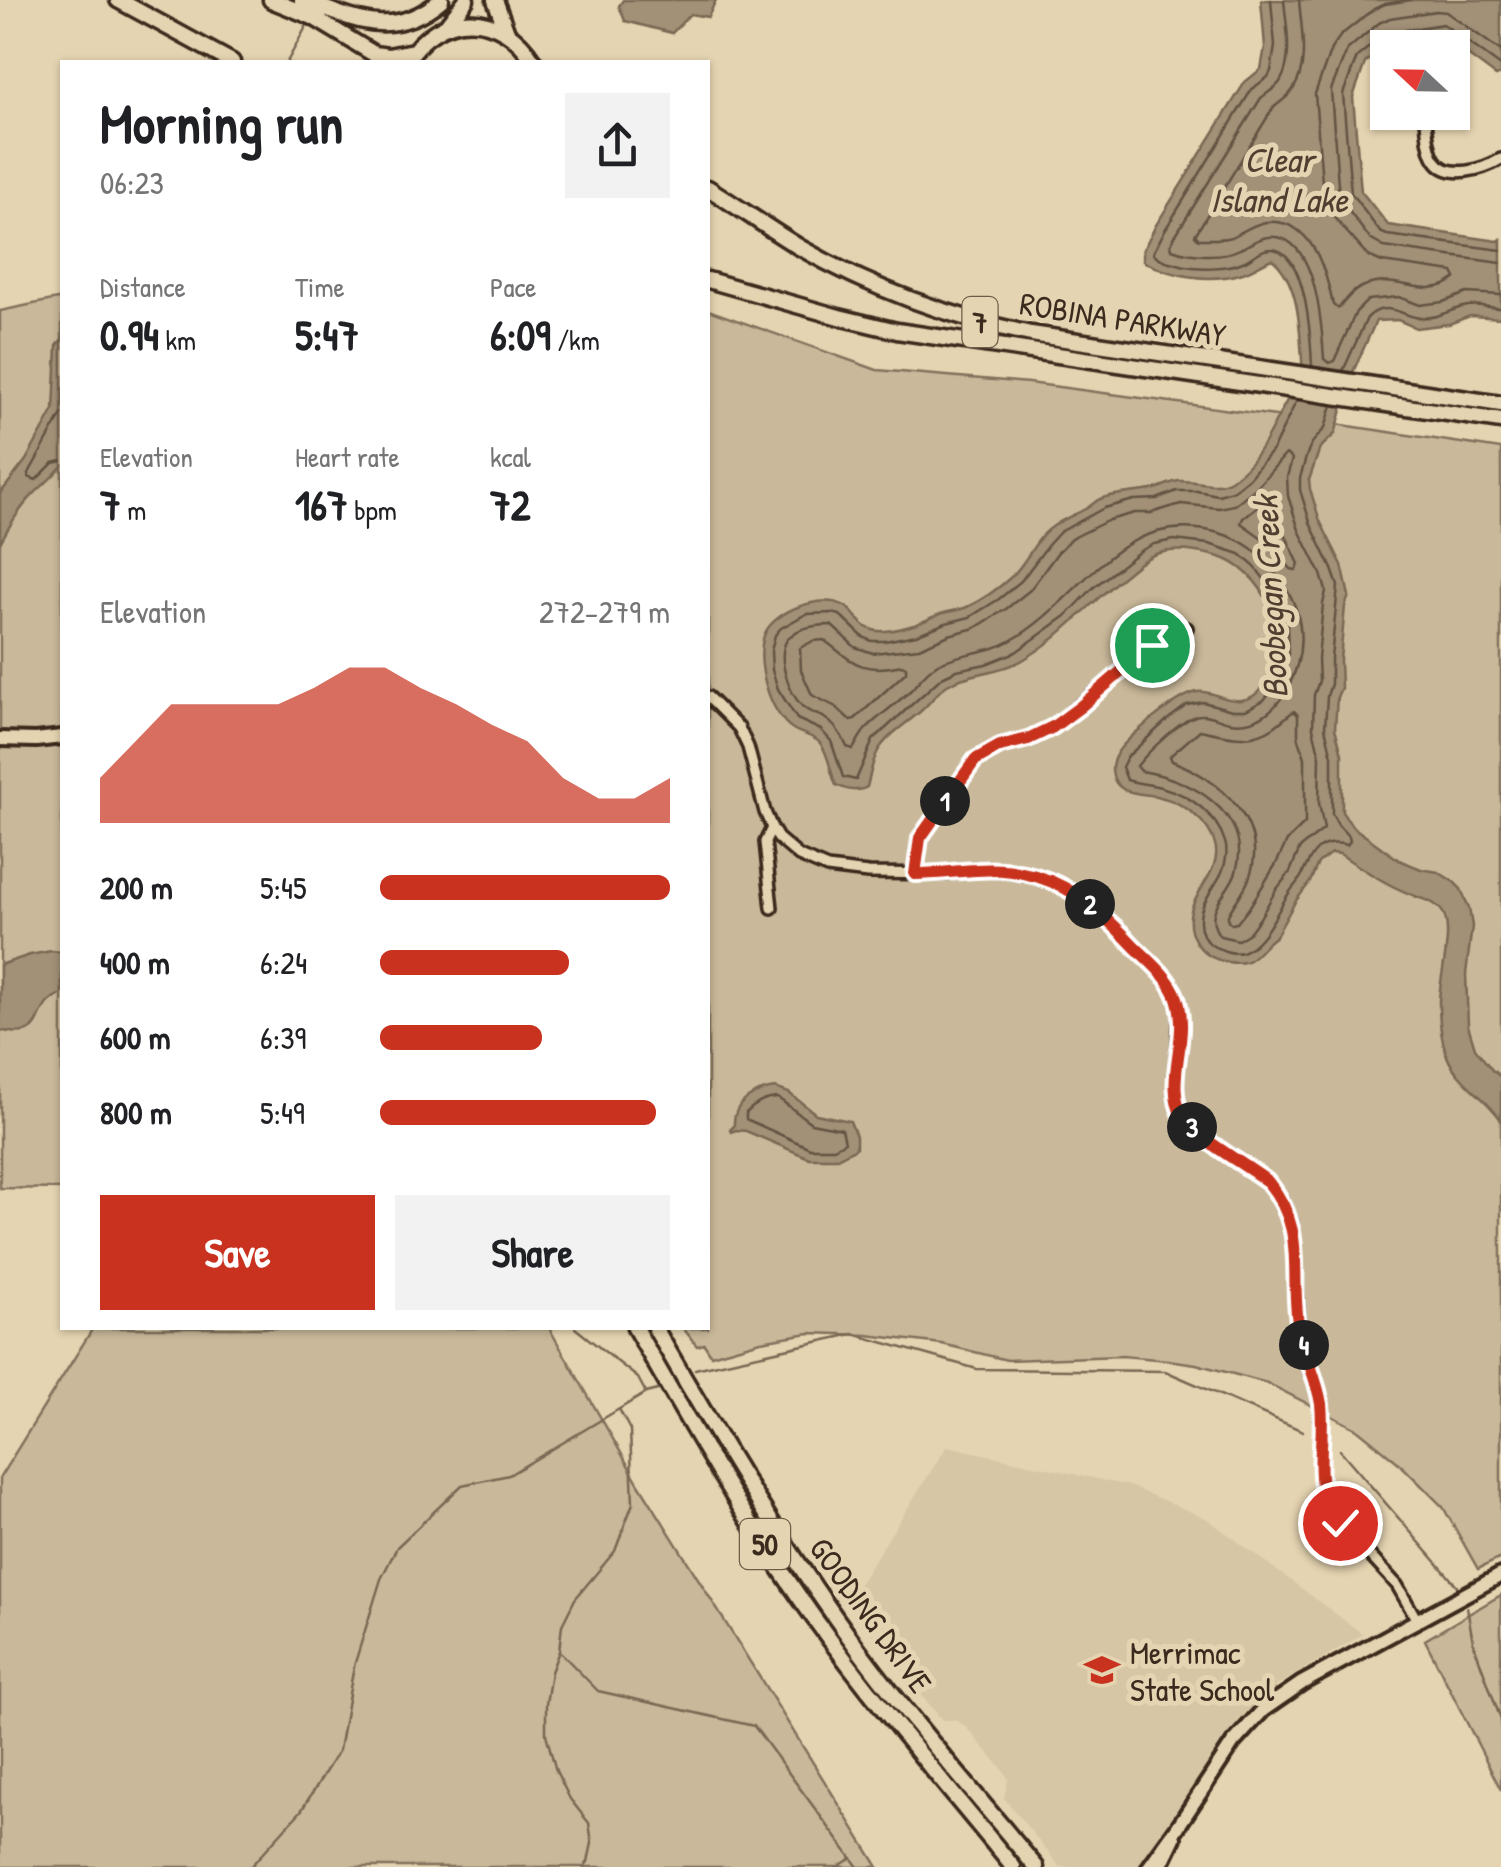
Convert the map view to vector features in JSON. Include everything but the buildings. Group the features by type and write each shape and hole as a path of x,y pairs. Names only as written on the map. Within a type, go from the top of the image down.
{"main road":[{"path":"118,0 228,60"},
{"path":"272,0 313,17 374,54 410,57 430,35 446,26 475,21 507,32 533,60"},
{"path":"302,0 374,24 416,17 441,0"},
{"path":"446,26 466,0"},
{"path":"495,0 507,32"},
{"name":"ROBINA PARKWAY","path":"710,189 840,269 963,318 1032,334 1501,404"},
{"name":"ROBINA PARKWAY","path":"710,281 897,330 1501,420"},
{"path":"0,740 60,737"},
{"name":"GOODING DRIVE","path":"636,1330 722,1475 812,1614 874,1698 1013,1867"},
{"name":"GOODING DRIVE","path":"656,1330 770,1520 825,1603 899,1701 1036,1867"},
{"path":"1148,1867 1233,1743 1263,1710 1302,1683 1501,1575"},
{"path":"1160,1867 1177,1828"}],"street":[{"path":"1428,130 1434,159 1445,169 1484,168 1501,159"},
{"path":"915,874 920,838 975,760 1000,746 1053,727 1152,645 1187,628"},
{"path":"710,701 740,728 772,828 799,856 826,868 868,873 945,874 978,869 1016,872 1054,882 1082,896 1109,919 1173,986 1180,1008 1175,1095 1184,1122 1268,1182 1292,1222 1300,1330 1320,1403 1325,1500 1340,1523 1397,1586 1418,1622"},
{"path":"772,828 765,842 772,908"}],"shaded area":[{"path":"60,298 60,1189 0,1188 0,311"},
{"path":"710,311 877,370 1029,383 1501,449 1501,1558 1478,1569 1443,1507 1357,1429 1267,1383 1196,1364 1122,1356 1007,1360 942,1344 867,1335 809,1333 711,1355 704,1344 697,1346 685,1330 710,1330"},
{"path":"92,1330 550,1330 639,1484 878,1867 0,1867 0,1477"},
{"name":"Merrimac State School","path":"947,1446 1129,1486 1206,1518 1363,1634 1279,1684 1235,1724 1142,1867 1060,1867 1004,1798 1008,1780 1005,1772 964,1725 942,1720 847,1603"},
{"path":"1501,1595 1501,1790 1425,1640"}],"water":[{"path":"623,0 716,0 708,17 690,14 672,33 625,21 619,6"},
{"path":"1261,0 1501,0 1501,74 1496,76 1470,57 1470,30 1370,30 1370,59 1353,97 1361,191 1388,225 1501,239 1501,318 1470,316 1449,324 1416,328 1398,320 1376,321 1353,372 1335,434 1320,448 1309,480 1320,521 1342,565 1349,596 1335,728 1342,754 1342,812 1353,827 1399,860 1438,872 1461,889 1472,926 1466,974 1468,1025 1475,1048 1501,1077 1501,1120 1457,1074 1445,1049 1439,1002 1447,929 1439,908 1386,883 1340,854 1331,853 1318,863 1276,936 1253,958 1240,963 1215,959 1201,949 1190,927 1194,902 1216,856 1212,836 1186,808 1169,800 1130,792 1114,779 1112,764 1120,749 1165,709 1197,692 1241,700 1265,684 1278,643 1275,619 1260,589 1233,563 1186,550 1148,558 1062,632 1021,661 956,680 945,687 882,745 867,787 859,790 836,785 820,743 784,722 766,685 761,657 765,633 789,611 812,603 835,602 873,630 914,625 967,607 990,594 1015,573 1049,530 1098,500 1179,481 1225,483 1254,458 1303,376 1298,313 1289,282 1272,259 1243,273 1205,278 1154,267 1143,261 1143,250 1245,82 1261,69 1265,47"},
{"path":"60,342 60,468 23,506 0,543 0,494 26,460 54,410"},
{"path":"60,952 60,995 45,1006 34,1027 16,1033 0,1030 0,965 30,955"},
{"path":"775,1088 789,1093 816,1114 850,1121 856,1148 837,1158 809,1158 746,1131 731,1132 741,1104 753,1095"}],"waterway":[{"path":"288,60 307,25"},
{"path":"250,1867 301,1811 339,1750 354,1666 381,1579 397,1547 462,1485 509,1475 646,1393 638,1378 578,1330"},
{"path":"695,1369 853,1334 977,1369 1165,1371 1303,1431"},
{"path":"646,1393 658,1390"},
{"path":"584,1867 592,1843 589,1823 570,1799 556,1771 546,1734 546,1704 562,1625 575,1599 615,1551 633,1503 630,1430 619,1409"},
{"path":"1340,1450 1457,1586"},
{"path":"1467,1607 1473,1642 1501,1720"},
{"path":"561,1653 598,1691 754,1726 858,1867"},
{"path":"837,1867 852,1858"}],"place":[{"name":"Merrimac State School","path":"1102,1670"}],"route":[{"path":"1152,645 1053,727 1000,746 975,760 920,838 915,874 978,869 1016,872 1054,882 1082,896 1109,919 1173,986 1180,1008 1175,1095 1184,1122 1268,1182 1292,1222 1300,1330 1320,1403 1322,1490 1330,1511 1340,1523"}],"water label":[{"name":"Clear Island Lake","path":"1279,179"},
{"name":"Boobegan Creek","path":"1270,597"}]}
